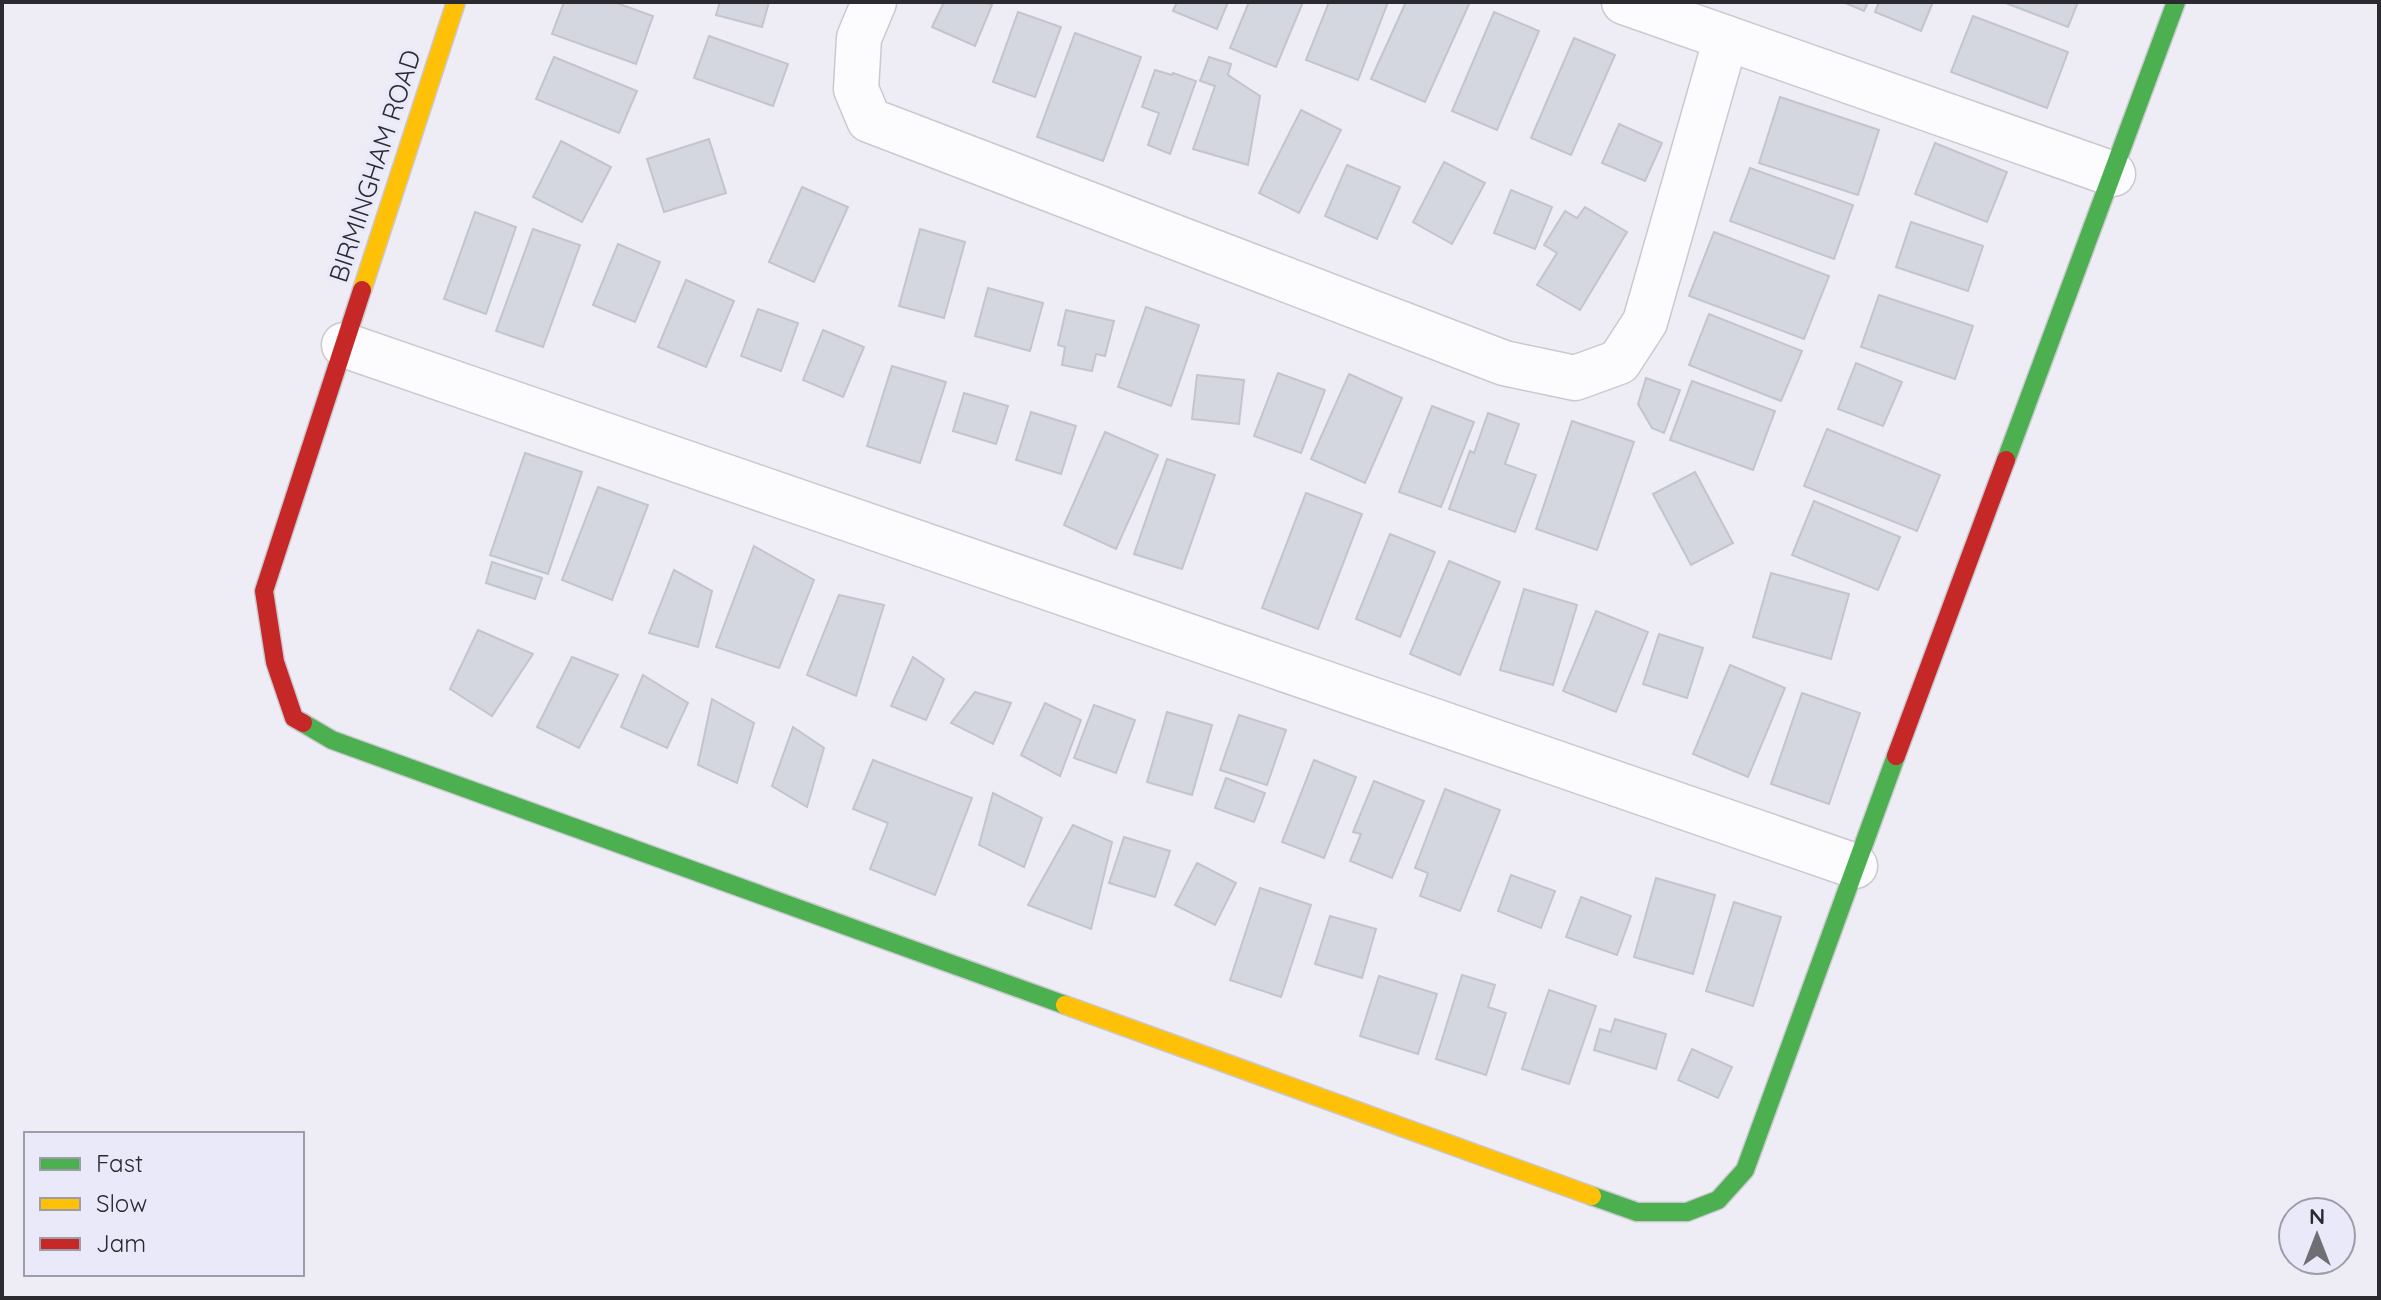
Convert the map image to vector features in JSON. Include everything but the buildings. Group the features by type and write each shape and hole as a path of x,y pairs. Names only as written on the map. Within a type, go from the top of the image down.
{"street":[{"name":"BIRMINGHAM ROAD","path":"456,2 264,591 275,662 294,718 332,740 1637,1212 1687,1212 1718,1200 1745,1170 2176,2"},
{"path":"874,2 859,38 856,89 869,120 1504,363 1575,378 1619,362 1645,322 1726,38"},
{"path":"1624,2 2113,174"},
{"path":"344,345 1855,866"}],"traffic: fast":[{"path":"2006,460 2176,2"},
{"path":"303,723 332,740 1065,1005"},
{"path":"1592,1196 1637,1212 1687,1212 1718,1200 1745,1170 1896,756"}],"traffic: slow":[{"path":"362,290 456,2"},
{"path":"1065,1005 1592,1196"}],"traffic: jam":[{"path":"303,723 294,718 275,662 264,591 362,290"},
{"path":"1896,756 2006,460"}]}
